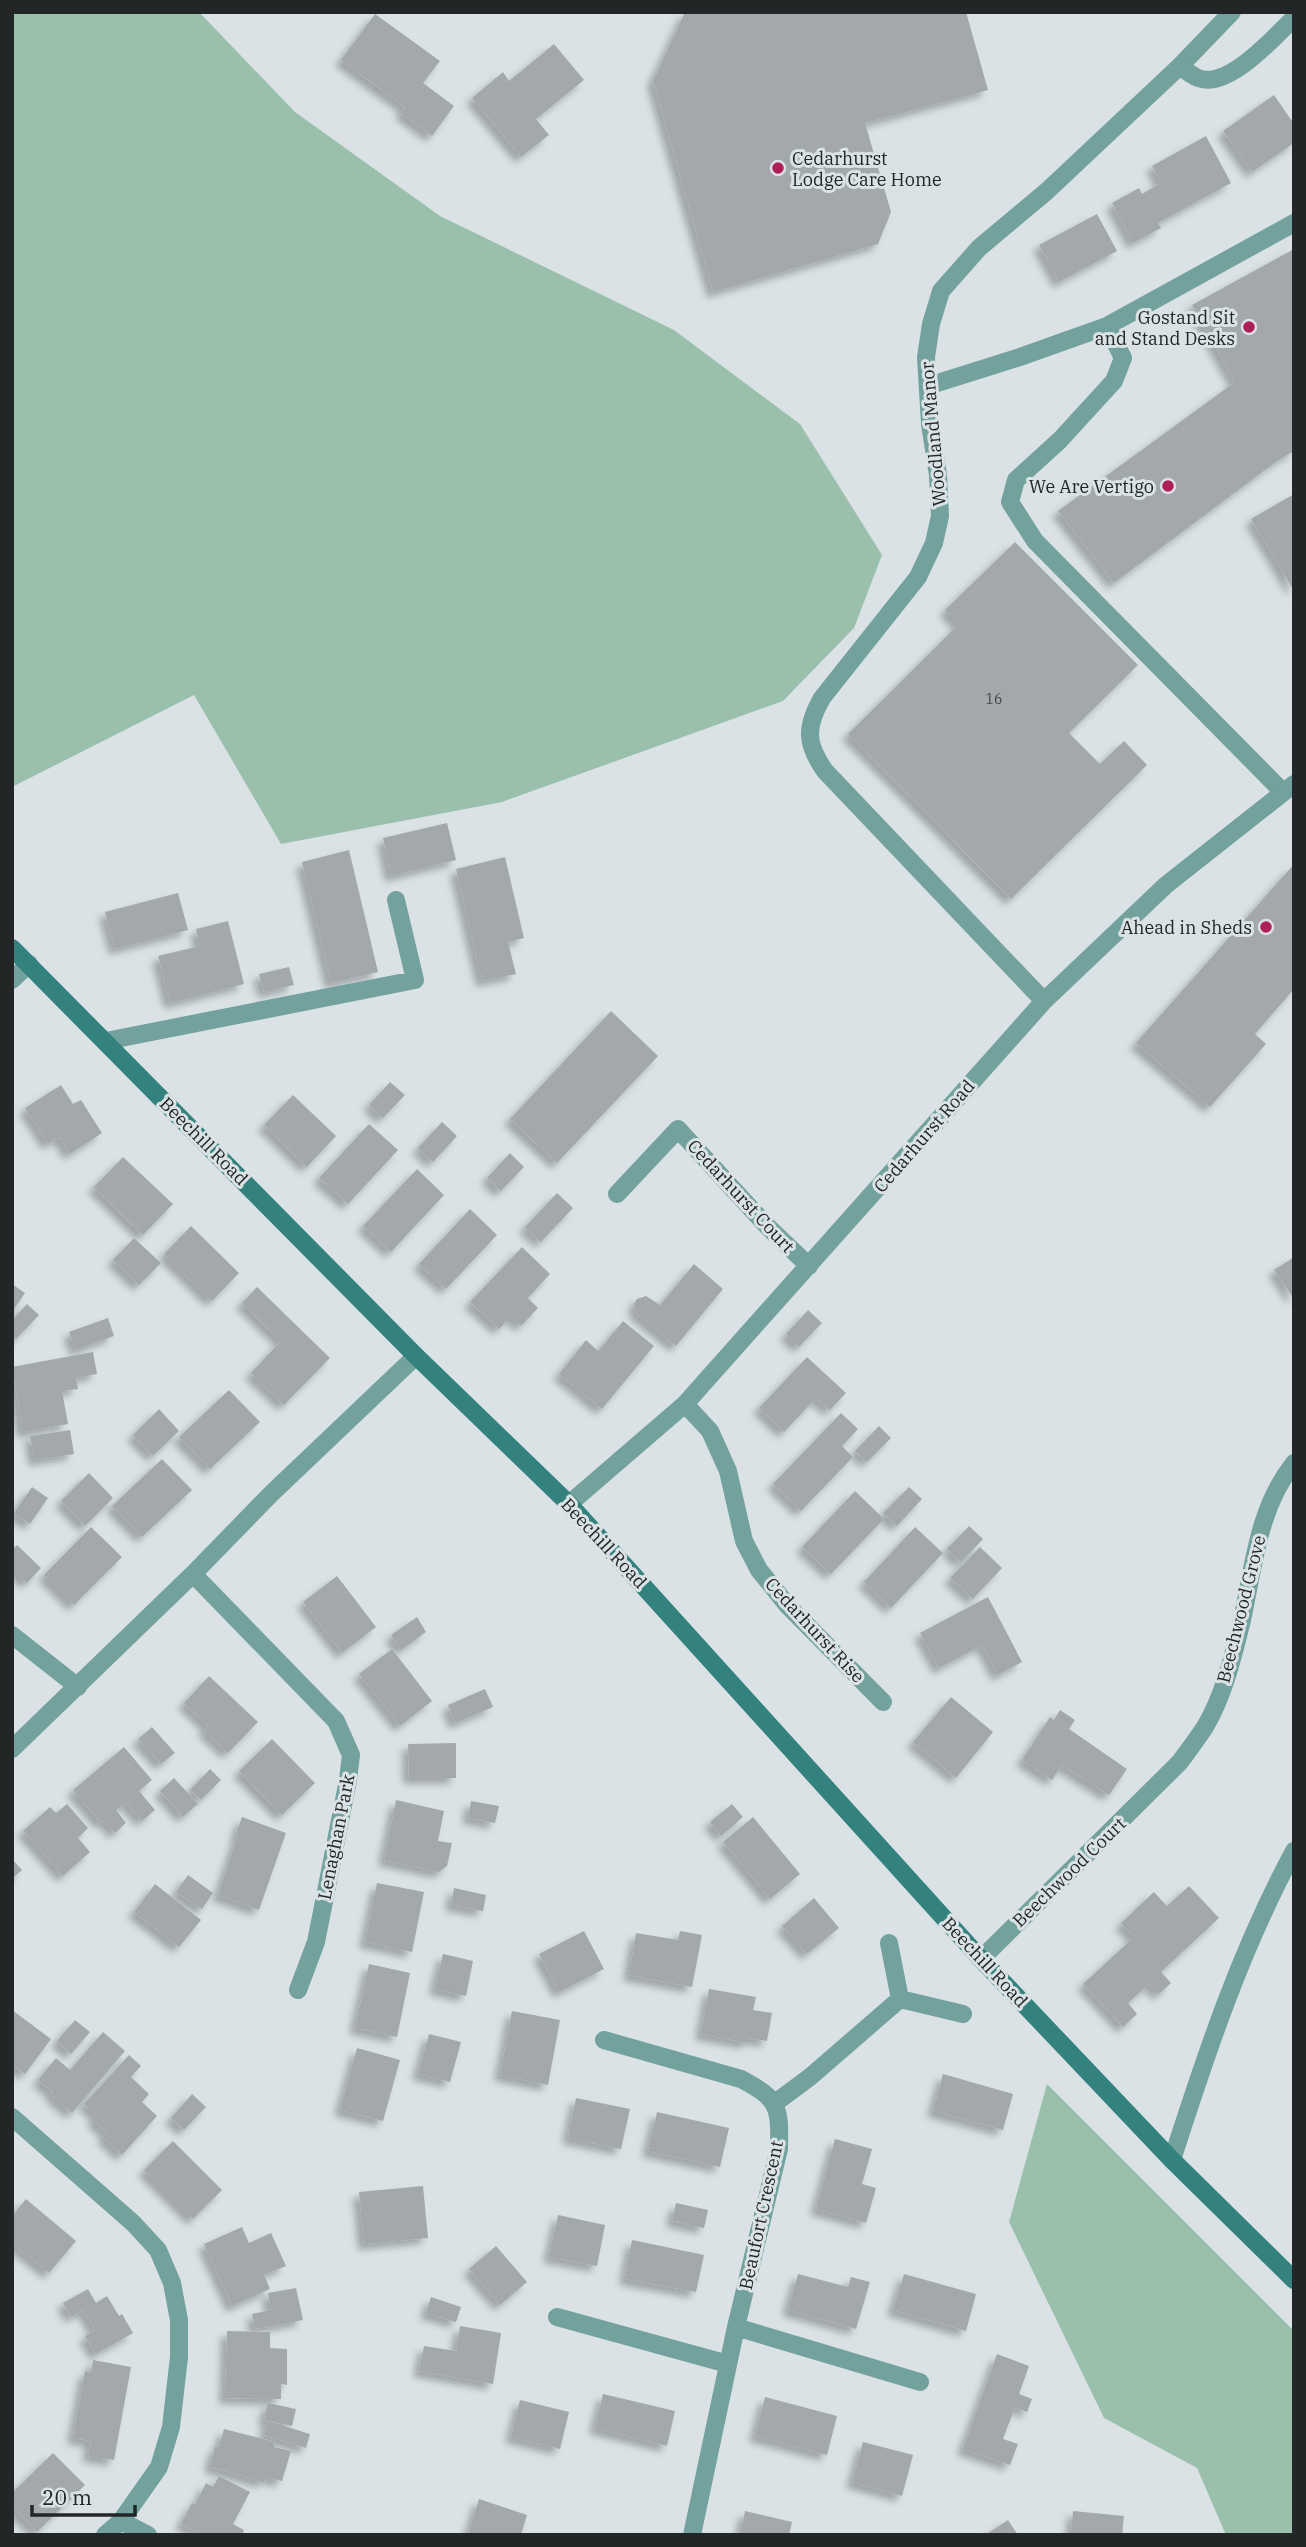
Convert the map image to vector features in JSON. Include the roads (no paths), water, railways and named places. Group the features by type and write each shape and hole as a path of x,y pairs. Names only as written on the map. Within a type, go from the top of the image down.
{"street":[{"name":"Woodland Manor","path":"1044,1000 825,771 813,753 810,733 813,714 822,698 918,577 934,544 940,516 926,357 940,291 979,248 1047,191 1180,66 1232,12"},
{"path":"1180,66 1199,79 1228,75 1294,18"},
{"path":"928,386 1107,326 1294,223"},
{"path":"1107,326 1123,358 1114,381 1060,440 1016,480 1010,502 1035,541 1289,788"},
{"name":"Cedarhurst Road","path":"569,1504 685,1404 1044,1000 1166,885 1289,788"},
{"path":"106,1041 415,980 396,900"},
{"name":"Beechill Road","path":"12,948 416,1356 569,1504 981,1959 1172,2160 1294,2280"},
{"path":"12,980 29,964"},
{"name":"Cedarhurst Court","path":"617,1194 678,1129 767,1226 809,1266"},
{"path":"12,1749 193,1574 272,1493 416,1356"},
{"name":"Cedarhurst Rise","path":"685,1404 710,1431 728,1471 744,1541 760,1570 788,1606 883,1702"},
{"name":"Beechwood Grove","path":"1157,1786 1180,1762 1206,1725 1225,1681 1267,1508 1281,1479 1294,1463"},
{"name":"Lenaghan Park","path":"193,1574 336,1721 351,1755 316,1942 298,1990"},
{"path":"12,1635 78,1687"},
{"name":"Beechwood Court","path":"981,1959 1157,1786"},
{"path":"1172,2160 1238,1971 1260,1916 1294,1851"},
{"path":"889,1943 901,1998"},
{"path":"901,1998 963,2014"},
{"path":"604,2040 741,2079 761,2090 775,2103 810,2077 901,1998"},
{"name":"Beaufort Crescent","path":"692,2535 736,2327 779,2149 780,2123 775,2103"},
{"path":"12,2116 133,2223 158,2250 172,2283 178,2320 179,2357 171,2427 159,2467 121,2521 105,2535"},
{"path":"557,2317 728,2364"},
{"path":"736,2327 920,2382"},
{"path":"121,2521 148,2535"}],"place":[{"name":"Cedarhurst Lodge Care Home","path":"778,168"},
{"name":"Gostand Sit and Stand Desks","path":"1249,327"},
{"name":"We Are Vertigo","path":"1168,486"},
{"name":"Ahead in Sheds","path":"1266,927"}]}
